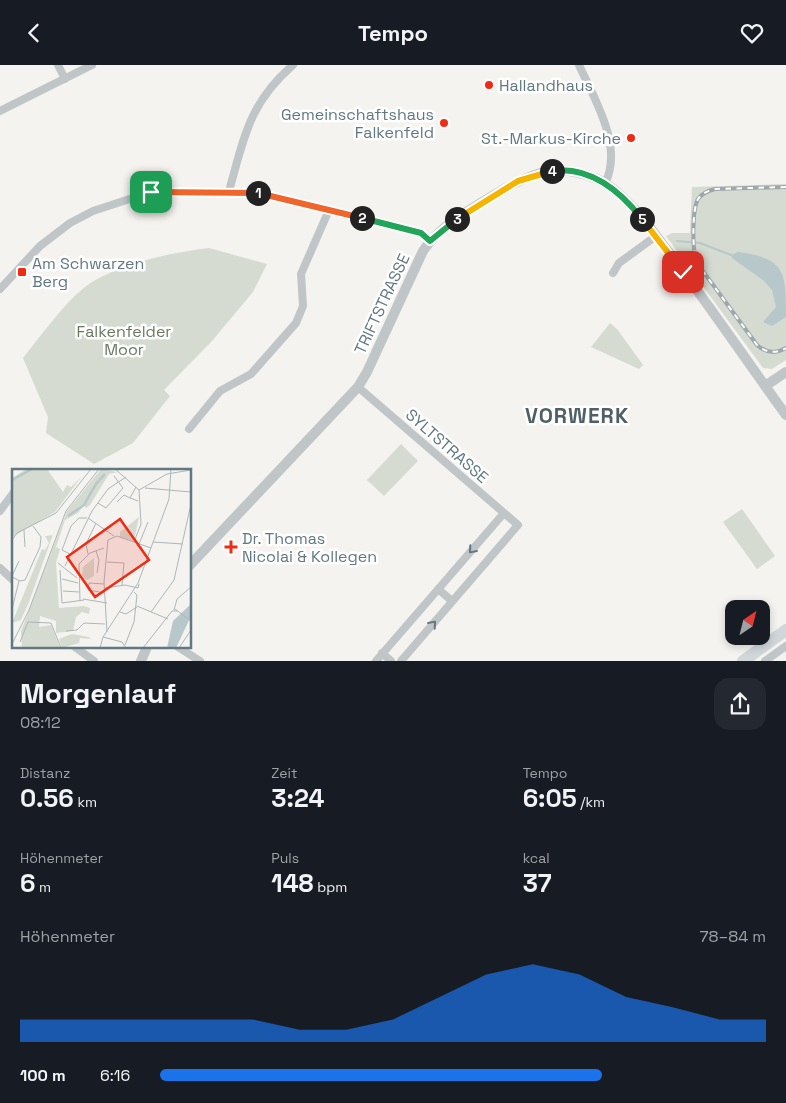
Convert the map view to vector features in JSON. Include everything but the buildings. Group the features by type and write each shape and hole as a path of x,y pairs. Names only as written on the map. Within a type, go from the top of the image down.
{"main road":[{"path":"743,661 786,630"}],"street":[{"path":"58,65 65,79"},
{"path":"0,111 92,65"},
{"path":"229,191 252,114 271,85 293,65"},
{"path":"579,65 606,131 612,167 605,183"},
{"name":"TRIFTSTRASSE","path":"191,564 358,387 367,372 423,251 430,241 445,227 487,200 518,181 537,174 556,171 574,172 605,183 631,205 656,236 786,415"},
{"path":"0,289 40,246 70,223 93,211 151,192 252,192 421,233 430,241"},
{"path":"189,429 220,391 232,382 251,374 296,323 303,306 301,274 329,210"},
{"path":"613,273 619,263 656,236"},
{"path":"765,386 786,372"},
{"name":"SYLTSTRASSE","path":"358,387 518,525 452,601"},
{"path":"0,511 12,495"},
{"path":"376,661 504,513"},
{"path":"0,568 12,579"},
{"path":"401,661 452,601 438,589"},
{"path":"766,661 786,646"},
{"path":"76,648 94,661"},
{"path":"141,661 147,648"},
{"path":"180,648 200,661"},
{"path":"382,653 391,661"}],"green space":[{"path":"786,184 786,360 772,369 763,368 666,236 672,233 690,233 692,187"},
{"name":"Falkenfelder Moor","path":"209,248 267,264 253,292 212,341 164,390 170,396 133,443 94,464 46,433 48,417 23,358 46,328 83,288 105,275 134,264 164,256"},
{"path":"610,323 617,329 643,365 639,369 591,347"},
{"path":"401,444 418,461 384,496 367,480"},
{"path":"742,509 775,556 757,569 723,522"}],"shaded area":[{"path":"738,252 766,259 780,270 785,289 786,317 772,326 763,322 776,307 772,290 764,281 732,258 731,255"}],"waterway":[{"path":"677,241 700,243 731,255"}],"railway":[{"path":"786,187 715,189 705,193 698,199 696,204 693,231 697,263 757,345 771,352 786,348"}],"place":[{"name":"Hallandhaus","path":"489,85"},
{"name":"Gemeinschaftshaus Falkenfeld","path":"444,123"},
{"name":"St.-Markus-Kirche","path":"631,138"},
{"name":"Am Schwarzen Berg","path":"22,272"},
{"name":"Dr. Thomas Nicolai & Kollegen","path":"231,547"}],"district":[{"name":"VORWERK","path":"577,415"}],"route":[{"path":"151,192 252,192 421,233 430,241 445,227 518,181 545,172 574,172 605,183 618,193 631,205 683,272"}]}
